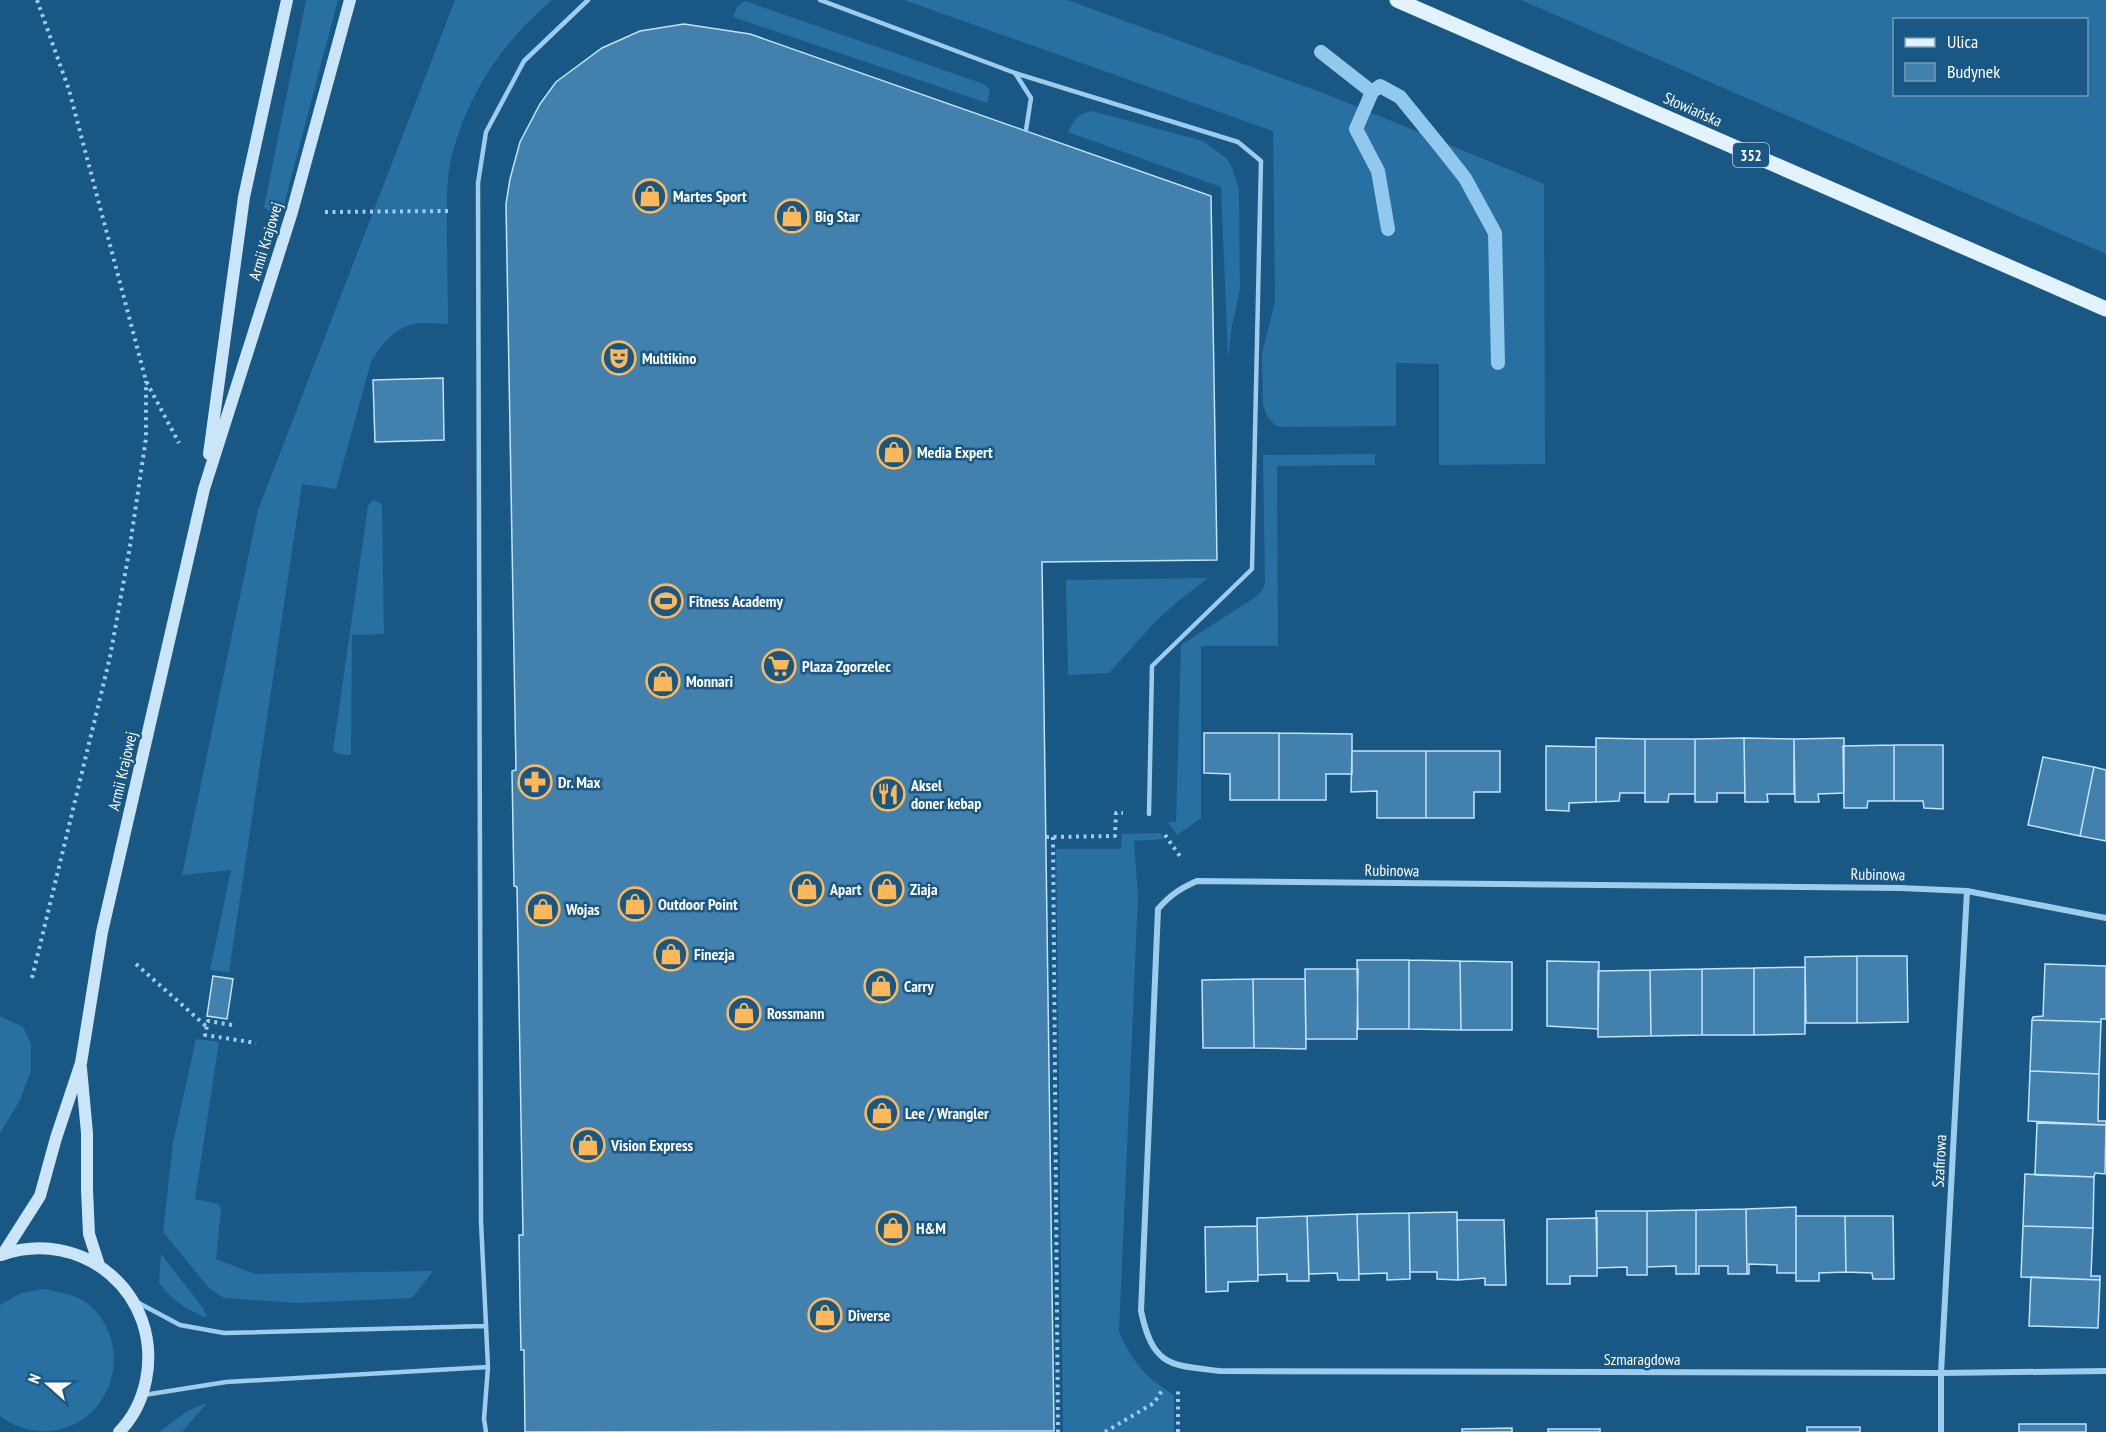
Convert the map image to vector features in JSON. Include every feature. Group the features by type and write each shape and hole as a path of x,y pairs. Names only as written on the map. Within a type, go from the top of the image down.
{"main road":[{"name":"Armii Krajowej","path":"204,489 244,197 287,0"},
{"name":"Armii Krajowej","path":"1,1255 40,1196 56,1138 81,1064 102,932 204,489 292,212 350,0"},
{"name":"Słowiańska","path":"1397,0 2106,309"},
{"name":"Armii Krajowej","path":"81,1064 87,1132 89,1234 99,1265"},
{"path":"1,1255 31,1248 59,1249 80,1255 112,1274 133,1300 146,1330 149,1363 143,1395 128,1423 119,1432"}],"street":[{"name":"Rubinowa","path":"1179,1366 1161,1358 1146,1333 1141,1311 1158,909 1167,897 1178,889 1197,881 1888,887 1967,891 2106,918"},
{"name":"Szafirowa","path":"1941,1432 1941,1373 1967,891"},
{"name":"Szmaragdowa","path":"1179,1366 1220,1371 1941,1373 2106,1371"}],"lane":[{"path":"486,1432 484,1419 488,1367 481,1221 478,183 486,132 524,61 588,0"},
{"path":"820,0 1015,73 1238,142 1261,161 1252,569 1152,666 1149,814"},
{"path":"1015,73 1031,98 1026,129"},
{"path":"133,1300 180,1325 224,1333 486,1326"},
{"path":"143,1395 226,1382 488,1367"}],"path":[{"path":"37,0 69,90 146,381 204,489"},
{"path":"326,212 478,210"},
{"path":"32,978 110,657 146,438 146,381"},
{"path":"1165,835 1184,862"},
{"path":"1046,837 1115,836"},
{"path":"1053,837 1058,1432"},
{"path":"136,964 207,1027"},
{"path":"232,1025 208,1021 205,1035 256,1043"},
{"path":"1178,1432 1179,1366"},
{"path":"1105,1432 1154,1403"}],"shaded area":[{"path":"306,0 338,0 282,212 273,215 264,207"},
{"path":"455,0 552,0 534,16 503,51 478,89 459,132 450,163 447,189 448,324 422,323 407,326 383,344 371,362 336,489 302,484 229,972 210,970 231,870 182,875 258,510"},
{"path":"904,0 1067,0 1326,94 1544,184 1545,464 1439,465 1439,364 1396,363 1396,426 1280,427 1275,425 1267,416 1263,405 1262,354 1275,301 1273,131"},
{"path":"1521,0 2106,0 2106,254"},
{"path":"745,1 984,84 990,90 987,103 733,17 737,7"},
{"path":"1092,111 1203,141 1226,158 1232,167 1239,190 1240,289 1228,358 1221,187 1068,132 1077,118"},
{"path":"1375,454 1375,465 1277,466 1278,646 1201,646 1201,818 1177,835 1168,822 1176,822 1181,645 1254,598 1265,584 1263,455"},
{"path":"374,500 382,504 384,634 352,635 351,755 338,754 333,751 368,506"},
{"path":"1208,578 1155,622 1109,673 1068,675 1066,580"},
{"path":"1160,833 1164,839 1134,841 1138,897 1119,1332 1141,1368 1155,1382 1174,1395 1174,1432 1063,1432 1056,849 1121,849 1122,834"},
{"path":"0,1016 23,1027 31,1044 31,1071 19,1102 0,1133"},
{"path":"196,1039 219,1042 195,1199 218,1204 221,1209 216,1259 255,1274 433,1271 412,1298 297,1303 224,1298 209,1288 163,1232 173,1143"},
{"path":"161,1254 203,1308 207,1318 180,1304 159,1283"},
{"path":"44,1289 72,1295 87,1303 103,1321 112,1341 114,1362 110,1383 100,1402 85,1417 66,1428 42,1431 20,1427 0,1416 0,1305 21,1293"},
{"path":"208,1402 182,1432 159,1432 186,1412"}],"building":[{"name":"Plaza Zgorzelec","path":"684,24 750,34 1211,196 1217,560 1042,562 1054,1431 525,1432 524,1350 521,1350 520,1303 519,1235 523,1235 517,887 514,886 512,771 516,770 506,204 520,142 540,104 556,82 602,48 640,31"},
{"path":"443,378 444,440 375,442 373,380"},
{"path":"1204,733 1279,733 1279,800 1230,800 1230,774 1204,773"},
{"path":"1279,733 1352,734 1352,774 1326,774 1326,800 1279,800"},
{"path":"1596,738 1645,739 1645,793 1620,793 1619,801 1596,802"},
{"path":"1744,738 1745,793 1717,793 1717,802 1695,802 1695,739"},
{"path":"1744,738 1794,739 1794,794 1767,794 1768,802 1745,802"},
{"path":"1844,738 1844,793 1818,794 1819,802 1795,802 1794,739"},
{"path":"1645,739 1695,739 1695,794 1669,794 1668,802 1645,802"},
{"path":"1894,745 1894,801 1868,801 1867,808 1844,808 1843,746"},
{"path":"1894,745 1943,745 1943,809 1924,808 1923,801 1894,801"},
{"path":"1546,746 1596,747 1596,802 1569,803 1569,811 1546,810"},
{"path":"1352,751 1426,751 1426,818 1377,818 1377,791 1351,792"},
{"path":"1426,751 1500,751 1500,792 1474,792 1474,818 1426,818"},
{"path":"2043,757 2094,767 2080,836 2028,825"},
{"path":"2094,767 2106,770 2106,841 2080,836"},
{"path":"1857,956 1907,956 1908,1022 1857,1023"},
{"path":"1857,956 1857,1023 1806,1023 1805,957"},
{"path":"1357,960 1409,960 1409,1029 1358,1029"},
{"path":"1409,960 1460,961 1461,1030 1409,1029"},
{"path":"1460,961 1512,962 1512,1030 1461,1030"},
{"path":"1547,961 1599,962 1598,1029 1547,1026"},
{"path":"2045,964 2106,966 2106,1019 2101,1019 2101,1022 2032,1020 2033,1017 2043,1016"},
{"path":"1805,967 1805,1034 1754,1035 1754,968"},
{"path":"1754,968 1754,1035 1702,1035 1702,969"},
{"path":"1305,969 1358,969 1357,1039 1306,1039"},
{"path":"1702,969 1702,1035 1651,1036 1650,970"},
{"path":"1650,970 1651,1036 1598,1037 1598,971"},
{"path":"213,976 233,979 227,1019 207,1016"},
{"path":"1253,979 1254,1048 1203,1048 1202,980"},
{"path":"1253,979 1305,979 1306,1049 1254,1048"},
{"path":"2032,1020 2101,1022 2099,1074 2030,1071"},
{"path":"2030,1071 2099,1074 2098,1121 2106,1121 2106,1125 2028,1121"},
{"path":"2037,1123 2106,1125 2105,1174 2095,1173 2094,1177 2035,1175"},
{"path":"2025,1174 2094,1177 2093,1228 2023,1226"},
{"path":"1796,1207 1796,1273 1777,1273 1777,1265 1749,1264 1749,1274 1747,1274 1746,1209"},
{"path":"1746,1209 1747,1274 1728,1274 1728,1266 1699,1266 1699,1274 1696,1274 1696,1210"},
{"path":"1696,1210 1696,1274 1676,1274 1676,1266 1647,1267 1647,1211"},
{"path":"1596,1211 1647,1211 1647,1275 1627,1275 1627,1267 1597,1268"},
{"path":"1457,1212 1458,1280 1437,1279 1437,1272 1410,1272 1409,1213"},
{"path":"1409,1213 1410,1279 1387,1280 1387,1273 1359,1274 1357,1214"},
{"path":"1357,1214 1359,1280 1338,1280 1337,1273 1309,1274 1307,1216"},
{"path":"1307,1216 1309,1281 1287,1281 1287,1274 1258,1275 1257,1218"},
{"path":"1796,1216 1845,1216 1846,1272 1819,1273 1819,1281 1796,1281"},
{"path":"1845,1216 1893,1216 1894,1279 1873,1279 1872,1273 1846,1272"},
{"path":"1597,1218 1597,1276 1570,1276 1570,1284 1547,1284 1547,1219"},
{"path":"1457,1220 1504,1220 1506,1285 1485,1285 1485,1278 1458,1280"},
{"path":"1257,1226 1258,1281 1228,1282 1228,1291 1206,1292 1205,1227"},
{"path":"2023,1226 2093,1228 2091,1276 2100,1276 2100,1280 2021,1277"},
{"path":"2031,1277 2100,1280 2098,1328 2029,1326"},
{"path":"2019,1424 2086,1424 2086,1432 2019,1432"},
{"path":"1807,1427 1860,1427 1860,1432 1807,1432"},
{"path":"1512,1428 1512,1432 1462,1432 1462,1429"},
{"path":"1548,1429 1600,1429 1600,1432 1548,1432"}],"waterway":[{"path":"1321,52 1372,92 1380,86 1400,97 1465,178 1495,233 1498,363"},
{"path":"1372,92 1356,129 1378,171 1388,229"}],"place":[{"name":"Martes Sport","path":"650,196"},
{"name":"Big Star","path":"792,216"},
{"name":"Multikino","path":"619,358"},
{"name":"Media Expert","path":"894,452"},
{"name":"Fitness Academy","path":"666,601"},
{"name":"Plaza Zgorzelec","path":"779,666"},
{"name":"Monnari","path":"663,681"},
{"name":"Dr. Max","path":"535,782"},
{"name":"Aksel doner kebap","path":"888,794"},
{"name":"Apart","path":"807,889"},
{"name":"Ziaja","path":"887,889"},
{"name":"Outdoor Point","path":"635,904"},
{"name":"Wojas","path":"543,909"},
{"name":"Finezja","path":"671,954"},
{"name":"Carry","path":"881,986"},
{"name":"Rossmann","path":"744,1013"},
{"name":"Lee / Wrangler","path":"882,1113"},
{"name":"Vision Express","path":"588,1145"},
{"name":"H&M","path":"893,1228"},
{"name":"Diverse","path":"825,1315"}]}
